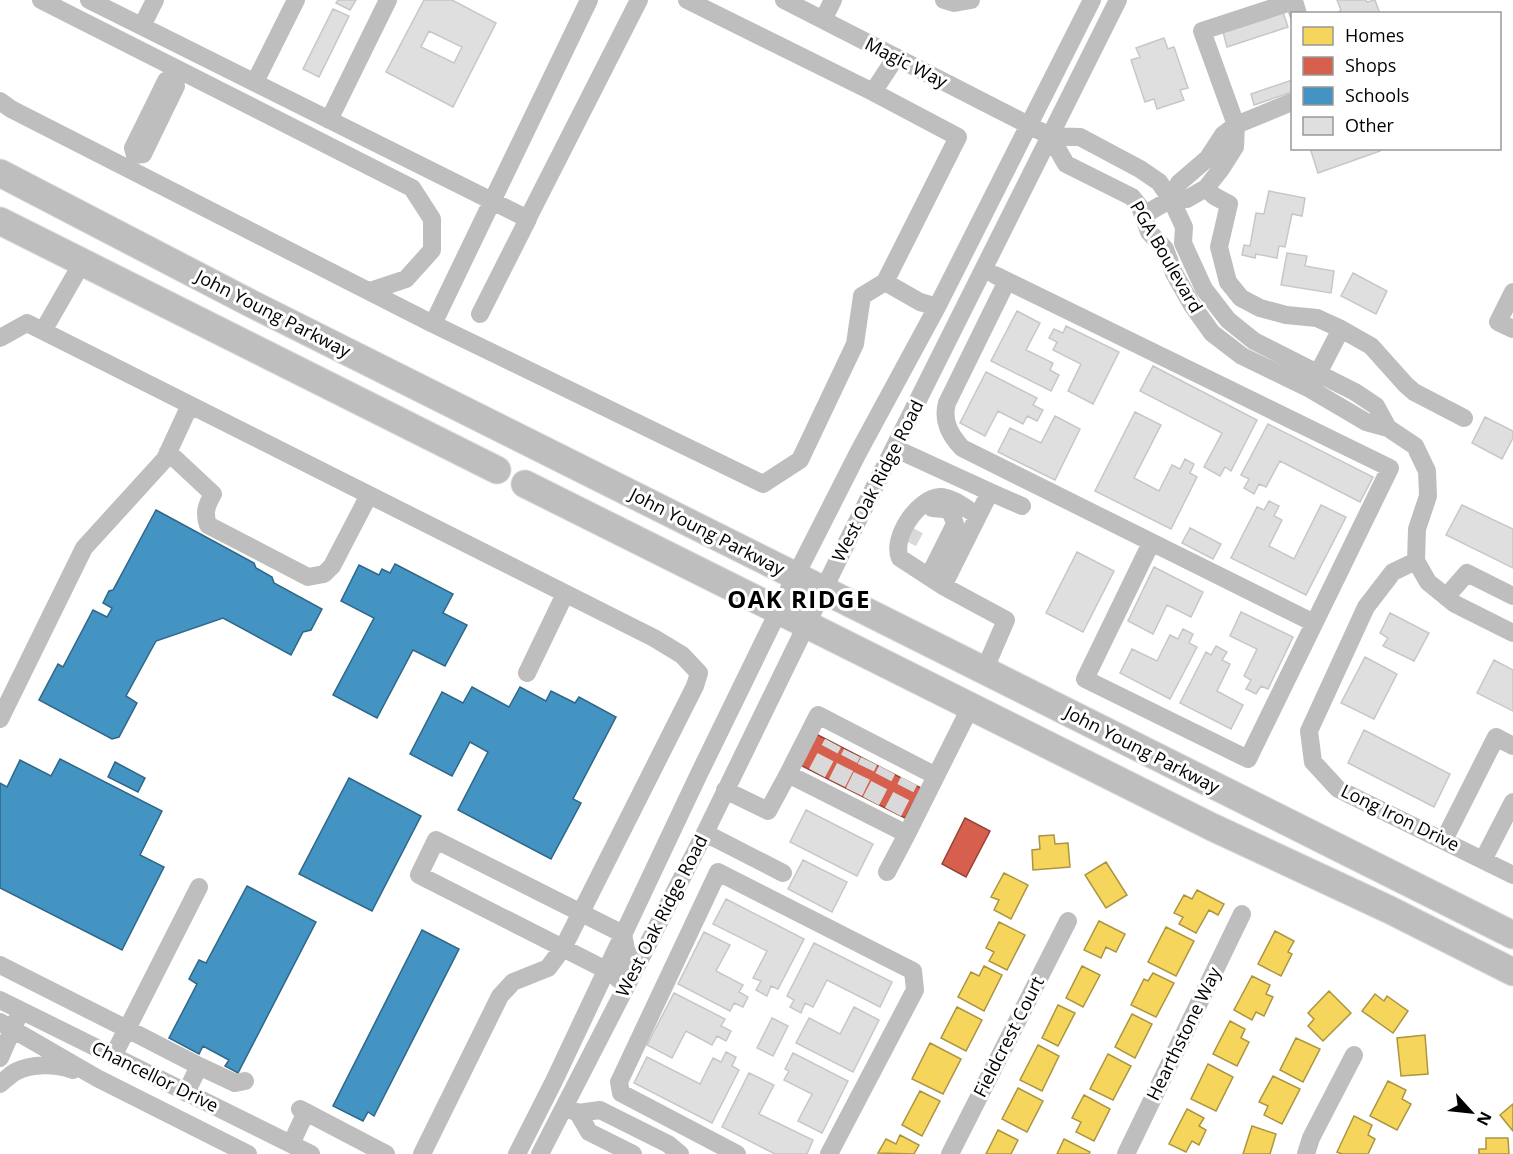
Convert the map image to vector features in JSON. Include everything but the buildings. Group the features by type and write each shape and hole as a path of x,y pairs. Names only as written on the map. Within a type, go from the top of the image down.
{"highway":[{"name":"John Young Parkway","path":"0,173 239,297 1513,935"},
{"path":"0,221 497,470"},
{"name":"John Young Parkway","path":"525,484 1212,827 1390,910 1513,972"}],"street":[{"path":"41,0 175,75 412,188 432,219 432,250 406,279 370,291"},
{"path":"141,26 155,0"},
{"path":"255,82 296,0"},
{"path":"329,120 388,0"},
{"path":"433,324 589,0"},
{"path":"480,314 639,0"},
{"path":"0,101 132,162 433,324 763,484 800,460 855,344 862,296 885,282 958,137 873,92 687,0"},
{"name":"Magic Way","path":"784,0 1050,136"},
{"path":"823,20 833,0"},
{"path":"944,0 954,3 971,0"},
{"name":"West Oak Ridge Road","path":"517,1154 795,577 859,451 937,307 1092,0"},
{"name":"West Oak Ridge Road","path":"540,1154 571,1110 806,624 1118,0"},
{"path":"94,1 528,218"},
{"path":"1144,215 1171,199 1187,199 1206,188 1235,147 1236,125 1202,31 1295,5"},
{"path":"873,92 896,57"},
{"path":"132,162 133,148 166,81 175,75"},
{"path":"1171,199 1179,183 1208,158 1222,135 1236,125 1291,103"},
{"name":"PGA Boulevard","path":"1050,136 1080,137 1140,169 1159,182 1171,199 1184,227 1183,243 1204,289 1228,320 1254,341 1314,381 1346,410 1366,422 1388,428 1415,446 1427,471 1428,496 1417,529 1416,561"},
{"name":"PGA Boulevard","path":"1050,136 1066,164 1132,197 1144,215 1149,232 1165,249 1174,273 1187,297 1212,333 1242,356 1314,381 1355,392 1376,406 1388,428"},
{"path":"1206,188 1214,196 1229,204 1219,247 1228,282 1241,298 1260,308 1286,315 1317,318 1341,329 1371,346 1414,392 1464,418"},
{"path":"1187,251 1219,247"},
{"path":"43,331 82,263"},
{"path":"1151,543 1085,679 1248,759 1390,468 1001,278 944,414 945,421 962,448 1314,623"},
{"path":"885,282 920,302 937,307"},
{"path":"1513,292 1498,322 1513,329"},
{"path":"0,338 27,323 654,638 682,655 699,673 695,686 562,948 548,968 513,982 500,996 422,1154"},
{"path":"1314,381 1341,329"},
{"path":"1346,410 1355,392"},
{"path":"0,718 84,548 165,459 190,405"},
{"path":"894,448 1022,506"},
{"path":"168,452 213,494 207,504 205,514 208,525 308,578 324,574 332,566 369,495"},
{"path":"936,581 978,516 990,492"},
{"path":"936,581 955,524 954,508 946,498 939,497 924,501 915,510 898,543 897,551 905,562 936,581 1012,623 984,671"},
{"path":"905,562 912,536 923,515 930,509 954,508 978,516"},
{"path":"1416,561 1428,582 1455,604 1513,633"},
{"name":"Long Iron Drive","path":"1416,561 1393,573 1366,606 1309,730 1313,762 1338,789 1513,875"},
{"path":"1446,597 1467,573 1513,596"},
{"path":"526,673 565,594"},
{"path":"887,872 971,706"},
{"path":"725,790 768,811 818,715 837,735 873,754 913,774 936,776"},
{"path":"1444,840 1496,737 1513,746"},
{"path":"788,774 813,779 833,789 890,818 907,834"},
{"path":"1483,860 1513,802"},
{"path":"705,833 783,873"},
{"path":"606,970 419,874 436,840 623,934 627,954 623,968 574,1066 566,1088 571,1110 589,1132 633,1154"},
{"path":"737,1154 621,1093 619,1082 718,872 913,971 915,990 829,1154"},
{"path":"113,1056 199,887"},
{"name":"Hearthstone Way","path":"1126,1154 1242,914"},
{"name":"Fieldcrest Court","path":"950,1154 1068,921"},
{"path":"0,965 199,1066 235,1083 245,1081"},
{"path":"0,1058 6,1025 6,1006"},
{"name":"Chancellor Drive","path":"6,1006 311,1154"},
{"name":"Chancellor Drive","path":"6,1025 97,1078 248,1154"},
{"path":"1306,1154 1311,1138 1354,1055"},
{"path":"0,1084 16,1071 36,1066 59,1065 97,1078"},
{"path":"186,1092 199,1066"},
{"path":"571,1110 600,1110 668,1144 680,1154"},
{"path":"291,1144 303,1111 386,1154"}],"tunnel":[{"path":"908,542 915,529"},
{"path":"817,773 833,743"},
{"path":"837,783 852,753"},
{"path":"854,792 869,761"},
{"path":"871,801 887,770"},
{"path":"893,812 909,781"}],"district":[{"name":"OAK RIDGE","path":"799,600"}]}
